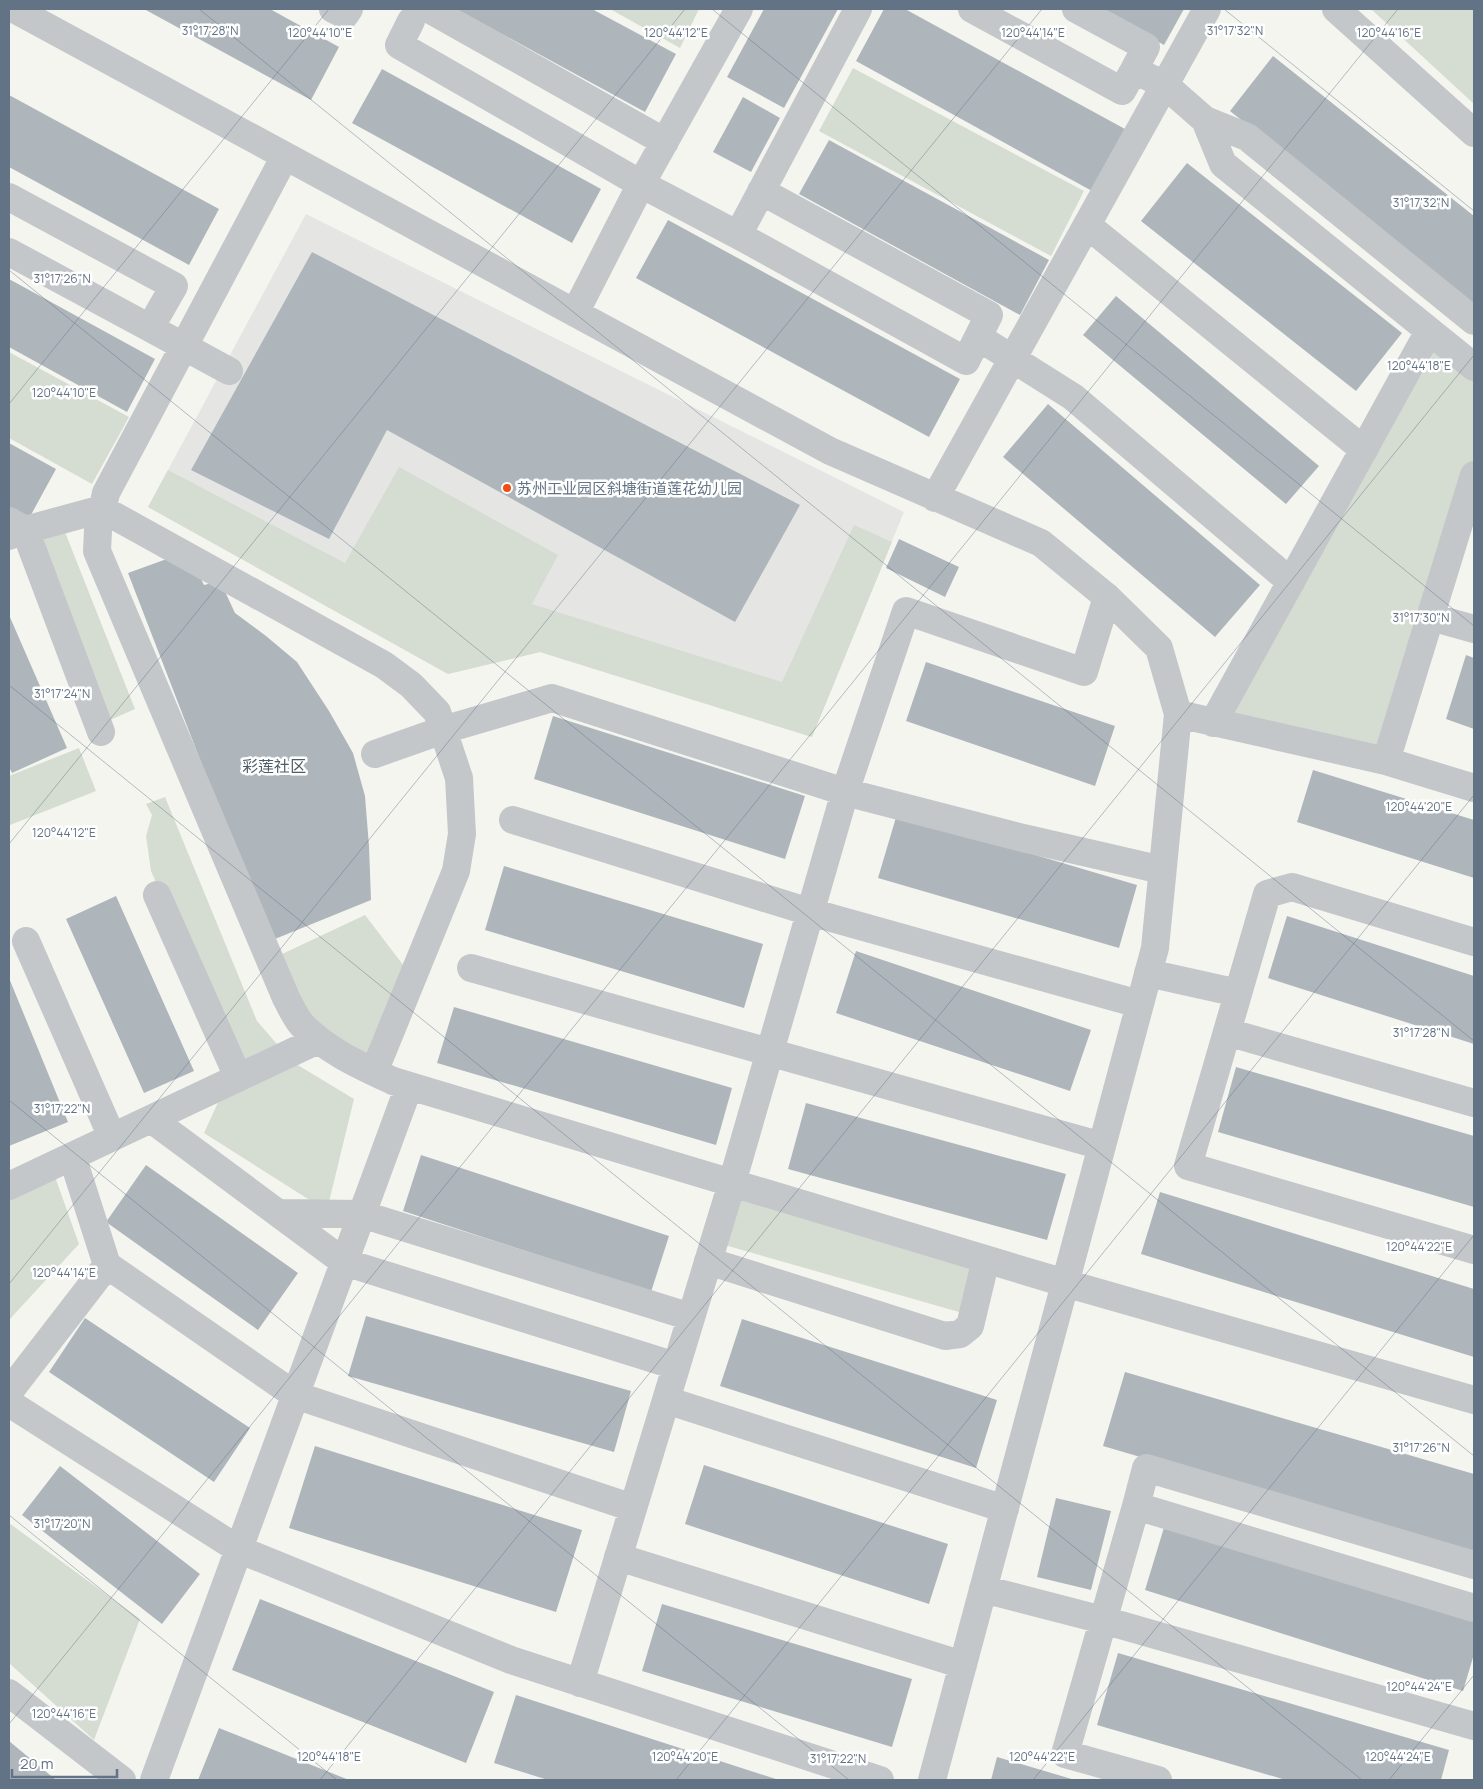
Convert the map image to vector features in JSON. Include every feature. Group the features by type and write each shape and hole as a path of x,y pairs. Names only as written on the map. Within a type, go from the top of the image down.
{"street":[{"path":"14,9 830,451 1041,543 1107,597 1159,648 1178,714 1155,948 932,1780"},
{"path":"333,9 345,15 349,9"},
{"path":"574,313 641,184 739,9"},
{"path":"738,235 858,9"},
{"path":"972,9 1122,91 1146,47 1076,9"},
{"path":"935,498 1207,9"},
{"path":"1336,9 1474,133"},
{"path":"665,142 412,12 399,45 641,184 738,235 966,361 989,315 761,191"},
{"path":"1134,70 1165,85 1205,120 1247,137 1474,321"},
{"path":"1205,120 1223,164 1474,367"},
{"path":"286,156 106,492 98,530 98,551 286,998 300,1023 318,1040 393,1081 1065,1283 1474,1400"},
{"path":"9,198 174,286 150,328"},
{"path":"1087,225 1364,450"},
{"path":"9,252 229,371"},
{"path":"1213,723 1430,331"},
{"path":"978,337 1073,396 1291,582"},
{"path":"1386,762 1474,474"},
{"path":"101,732 14,529 102,510 384,665 411,685 437,712 459,778 462,834 456,871 374,1072"},
{"path":"580,1683 732,1183 845,792 906,611 1084,672 1107,597"},
{"path":"1430,617 1474,629"},
{"path":"375,754 443,730 552,698 845,792 1023,838 1162,870"},
{"path":"1178,714 1386,762 1474,788"},
{"path":"513,820 810,912 1139,1004"},
{"path":"1474,942 1292,887 1267,894 1188,1166 1474,1250"},
{"path":"157,895 238,1078"},
{"path":"26,941 112,1137"},
{"path":"471,968 1102,1146"},
{"path":"1148,973 1238,993"},
{"path":"1227,1032 1474,1103"},
{"path":"9,1186 318,1040"},
{"path":"154,1780 409,1086"},
{"path":"151,1119 344,1262 676,1366"},
{"path":"72,1156 108,1265 295,1395 633,1508"},
{"path":"280,1213 361,1214 691,1317"},
{"path":"708,1261 945,1336 960,1334 970,1326 986,1259"},
{"path":"9,1392 108,1265"},
{"path":"666,1400 1005,1508"},
{"path":"9,1403 238,1549 510,1660 880,1780"},
{"path":"1158,1780 1065,1754 1146,1468 1474,1565"},
{"path":"1136,1506 1474,1608"},
{"path":"1302,1555 1314,1518"},
{"path":"618,1557 963,1664"},
{"path":"983,1589 1103,1620 1474,1726"},
{"path":"9,1693 122,1780"}],"shaded area":[{"path":"610,9 699,9 680,48"},
{"path":"1371,9 1474,9 1474,104"},
{"path":"853,68 1084,191 1051,256 819,131"},
{"name":"苏州工业园区斜塘街道莲花幼儿园","path":"306,214 904,512 812,737 540,652 448,674 148,507"},
{"path":"1429,335 1474,370 1474,464 1384,758 1216,721"},
{"path":"9,352 129,417 92,484 9,438"},
{"path":"399,467 558,555 532,604 782,682 854,525 892,542 812,737 540,652 448,674 148,507 168,470 345,563"},
{"path":"63,527 135,709 101,724 31,538"},
{"path":"79,748 96,791 10,825 9,776"},
{"path":"165,797 257,1021 283,1051 239,1070 151,871 146,836 152,815 146,804"},
{"path":"365,915 410,974 374,1063 324,1035 307,1012 280,955"},
{"path":"296,1064 354,1099 328,1206 308,1199 204,1133 221,1096"},
{"path":"53,1171 79,1244 9,1320 9,1193"},
{"path":"738,1194 978,1266 966,1314 721,1244"},
{"path":"9,1523 140,1619 94,1740 9,1663"}],"building":[{"path":"144,9 270,9 339,47 311,100"},
{"path":"456,9 592,9 676,54 645,112"},
{"path":"764,9 838,9 784,108 727,77"},
{"path":"884,9 905,9 1125,129 1092,191 856,61"},
{"path":"1098,9 1184,9 1164,45"},
{"path":"1273,56 1474,216 1474,305 1230,111"},
{"path":"382,69 601,189 572,243 352,123"},
{"path":"9,95 219,209 189,265 9,167"},
{"path":"743,97 780,118 751,172 713,152"},
{"path":"829,140 1049,260 1020,315 799,194"},
{"path":"1187,163 1402,333 1356,391 1141,221"},
{"path":"668,220 960,379 929,437 636,278"},
{"path":"312,252 800,505 735,622 387,430 329,539 191,470"},
{"path":"9,279 155,359 127,412 9,347"},
{"path":"1116,296 1319,466 1286,504 1083,335"},
{"path":"1048,404 1260,585 1215,637 1003,457"},
{"path":"9,443 56,469 26,524 9,514"},
{"path":"899,539 959,567 945,597 886,568"},
{"path":"175,556 194,565 204,585 220,581 235,613 297,662 329,711 353,753 365,796 371,900 270,941 128,573"},
{"path":"9,615 67,748 12,773 9,767"},
{"path":"1466,655 1474,658 1474,729 1446,719"},
{"path":"926,662 1115,726 1095,786 906,721"},
{"path":"553,716 805,796 785,859 534,779"},
{"path":"1313,770 1474,820 1474,878 1297,822"},
{"path":"897,814 1137,885 1119,948 878,878"},
{"path":"504,866 763,944 744,1008 485,930"},
{"path":"116,896 194,1071 144,1093 66,919"},
{"path":"1287,916 1474,976 1474,1044 1268,978"},
{"path":"856,951 1091,1030 1070,1091 836,1013"},
{"path":"9,978 68,1122 9,1146"},
{"path":"454,1007 732,1088 716,1145 437,1063"},
{"path":"1236,1067 1474,1136 1474,1207 1218,1132"},
{"path":"806,1103 1066,1174 1047,1240 788,1169"},
{"path":"421,1155 669,1236 651,1292 403,1211"},
{"path":"146,1165 298,1273 258,1330 106,1222"},
{"path":"1160,1192 1474,1289 1474,1357 1141,1254"},
{"path":"366,1316 631,1391 614,1452 348,1376"},
{"path":"85,1318 250,1428 214,1482 49,1372"},
{"path":"742,1319 997,1400 976,1468 720,1386"},
{"path":"1125,1372 1474,1474 1474,1555 1103,1446"},
{"path":"315,1446 582,1530 556,1612 289,1528"},
{"path":"704,1465 948,1544 929,1604 685,1524"},
{"path":"60,1466 200,1574 162,1624 22,1515"},
{"path":"1056,1498 1111,1511 1091,1590 1037,1577"},
{"path":"1166,1521 1474,1617 1474,1654 1463,1691 1145,1590"},
{"path":"260,1599 494,1692 466,1763 232,1670"},
{"path":"662,1604 912,1679 892,1747 642,1671"},
{"path":"1118,1653 1449,1750 1441,1780 1286,1780 1097,1725"},
{"path":"516,1695 779,1780 548,1780 494,1763"},
{"path":"219,1728 349,1780 198,1780"},
{"path":"9,1741 56,1780 9,1780"},
{"path":"997,1757 1075,1780 991,1780"}],"place":[{"name":"苏州工业园区斜塘街道莲花幼儿园","path":"507,488"}],"district":[{"name":"彩莲社区","path":"274,766"}]}
